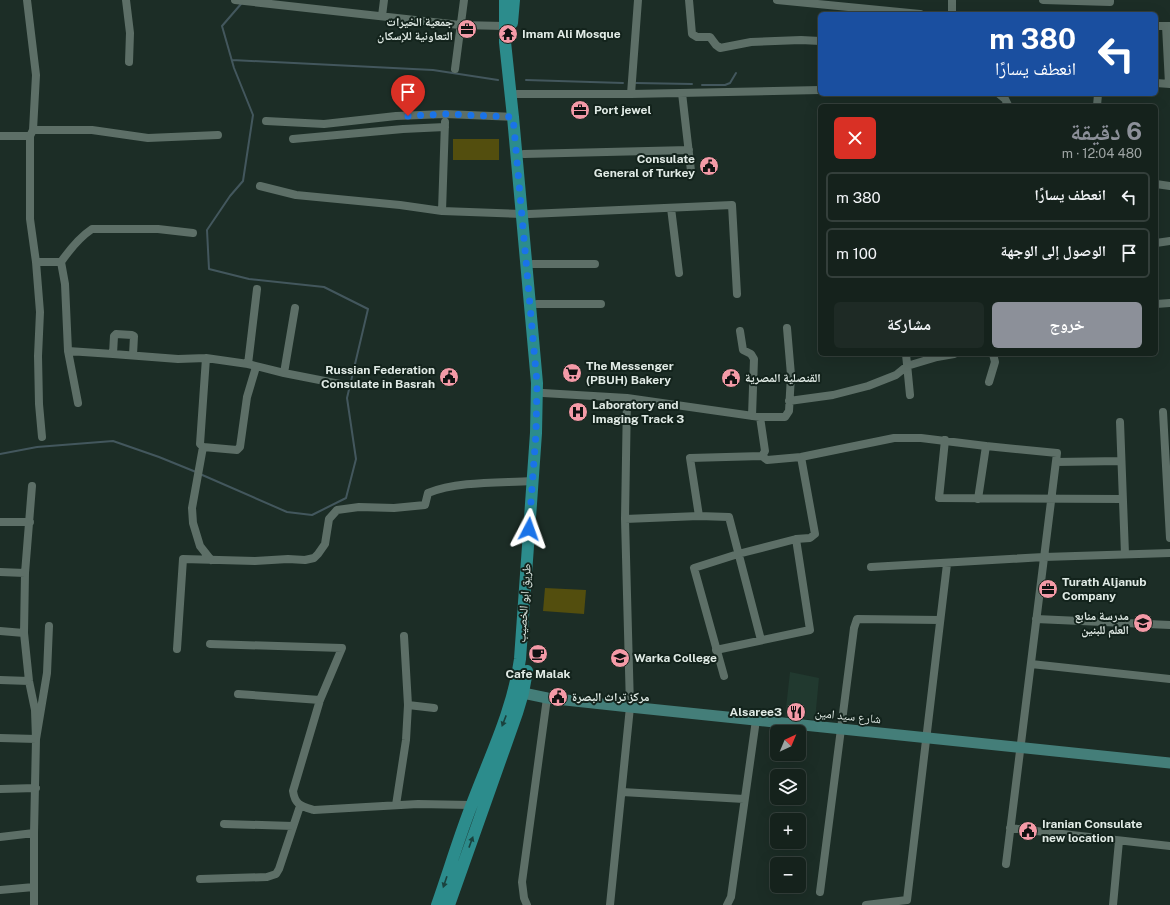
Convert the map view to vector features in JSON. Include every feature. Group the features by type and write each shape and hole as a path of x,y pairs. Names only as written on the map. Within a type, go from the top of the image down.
{"main road":[{"name":"طريق ابو الخصيب","path":"449,905 471,806 508,712 516,683 520,659 533,529 543,393 533,264 513,117 504,26 505,0"},
{"name":"طريق ابو الخصيب","path":"437,905 459,858 517,713 523,693 529,648 533,529 532,481 536,427 537,383 526,214 524,154 512,42 514,0"}],"street":[{"path":"27,0 36,76 32,133 30,219 36,262 40,312 38,356 39,404 42,437"},
{"path":"126,0 130,33 129,62"},
{"path":"235,0 460,25 504,26"},
{"path":"382,16 384,0"},
{"path":"455,69 464,0"},
{"path":"631,94 638,0"},
{"path":"688,0 692,34 697,37 710,37 720,48 751,42 818,41"},
{"path":"777,0 900,12"},
{"path":"952,0 952,12"},
{"path":"1044,0 1110,2 1110,0"},
{"path":"1158,83 1170,84 1168,26"},
{"path":"518,94 631,94 818,90"},
{"path":"682,93 691,171"},
{"path":"1001,96 1008,104"},
{"path":"266,121 324,124 396,116 445,114 513,117"},
{"path":"442,212 445,114"},
{"path":"293,139 403,129 445,127"},
{"path":"0,136 92,130 148,138 218,135"},
{"path":"524,154 689,150"},
{"path":"1158,184 1170,186"},
{"path":"260,186 296,195 400,205 442,212 526,214 732,205 737,294"},
{"path":"671,208 679,272"},
{"path":"78,403 68,351 65,284 61,262 87,232 92,229 158,229 193,233"},
{"path":"1158,243 1170,241"},
{"path":"36,262 61,262"},
{"path":"533,264 595,264"},
{"path":"203,447 237,450 240,447 246,397 252,366 257,289"},
{"path":"1158,304 1170,303"},
{"path":"536,304 601,304"},
{"path":"284,373 295,308"},
{"path":"543,393 627,398 756,416 785,417 789,411 791,375 787,328"},
{"path":"740,331 743,350 751,354 754,359 756,416 765,451 762,456"},
{"path":"113,354 114,336 116,334 134,336 133,355"},
{"path":"68,351 178,359 206,358 340,384"},
{"path":"906,356 910,395"},
{"path":"789,402 833,395 868,386 896,374 907,366 942,356"},
{"path":"989,382 995,362 994,356"},
{"path":"206,358 200,444 203,447 192,508 193,523 200,546 212,560"},
{"path":"610,905 630,707 625,519 627,398"},
{"path":"1162,412 1170,538"},
{"path":"1120,422 1125,554"},
{"path":"699,516 690,458 762,456 767,460 801,456 894,438 945,440 986,446 1057,453 1006,864"},
{"path":"945,440 940,498 1123,499"},
{"path":"978,499 986,446"},
{"path":"724,676 694,568 738,554 810,538 815,534 801,456"},
{"path":"1056,462 1121,461"},
{"path":"177,649 183,559 254,561 288,559 305,560 314,558 325,544 329,519 337,510 359,507 394,508 425,505 428,493 437,489 458,485 532,481"},
{"path":"32,486 26,573 24,633 29,682 35,710 36,788 34,833 34,905"},
{"path":"625,519 699,516 729,517 761,640"},
{"path":"0,522 30,522"},
{"path":"716,650 810,630 796,540"},
{"path":"871,567 1170,553"},
{"path":"866,905 907,900 947,564"},
{"path":"0,572 26,573"},
{"path":"820,892 854,628 857,618 940,620"},
{"path":"1036,619 1170,625"},
{"path":"36,739 47,673 49,626"},
{"path":"0,631 24,633"},
{"path":"396,805 406,740 408,705 404,636"},
{"path":"210,644 342,648 320,700 293,790 294,798 300,806 314,810 418,804 471,806"},
{"path":"1031,664 1170,679"},
{"path":"0,680 29,682"},
{"name":"شارع سيد امين","path":"523,693 547,698 630,707 1170,763"},
{"path":"238,694 320,700"},
{"path":"527,905 524,898 522,882 547,698"},
{"path":"408,705 434,708"},
{"path":"727,905 731,896 756,720"},
{"path":"0,738 36,739"},
{"path":"0,789 36,788"},
{"path":"622,792 744,799"},
{"path":"200,879 267,877 276,874 280,869 300,806"},
{"path":"224,824 293,826"},
{"path":"1010,828 1170,846"},
{"path":"0,837 34,833"},
{"path":"1113,905 1119,841"},
{"path":"0,890 34,887"}],"shaded area":[{"path":"453,139 499,139 499,160 453,160"},
{"path":"545,588 586,590 584,614 543,611"},
{"path":"790,672 819,678 815,720 785,717"}],"waterway":[{"path":"200,474 287,512 312,515 346,498 356,459 347,398 368,309 324,287 249,279 209,269 207,230 230,196 243,181 253,115 234,68 222,26 241,4"},
{"path":"232,60 433,70 498,80"},
{"path":"702,85 725,85 730,83 736,73"},
{"path":"526,80 623,83"},
{"path":"636,83 692,84"},
{"path":"0,454 37,447 113,441 196,472"}],"place":[{"name":"جمعية الخيرات التعاونية للإسكان","path":"467,29"},
{"name":"Imam Ali Mosque","path":"508,34"},
{"name":"Port jewel","path":"580,110"},
{"name":"Consulate General of Turkey","path":"709,166"},
{"name":"The Messenger (PBUH) Bakery","path":"572,373"},
{"name":"Russian Federation Consulate in Basrah","path":"449,377"},
{"name":"القنصلية المصرية","path":"731,378"},
{"name":"Laboratory and Imaging Track 3","path":"578,412"},
{"name":"Turath Aljanub Company","path":"1048,589"},
{"name":"مدرسة منابع العلم للبنين","path":"1143,623"},
{"name":"Cafe Malak","path":"538,654"},
{"name":"Warka College","path":"620,658"},
{"name":"مركز تراث البصرة","path":"558,697"},
{"name":"Alsaree3","path":"796,712"},
{"name":"Iranian Consulate new location","path":"1028,831"}],"route":[{"path":"408,116 445,114 513,117 537,383 536,433 529,529"}]}
